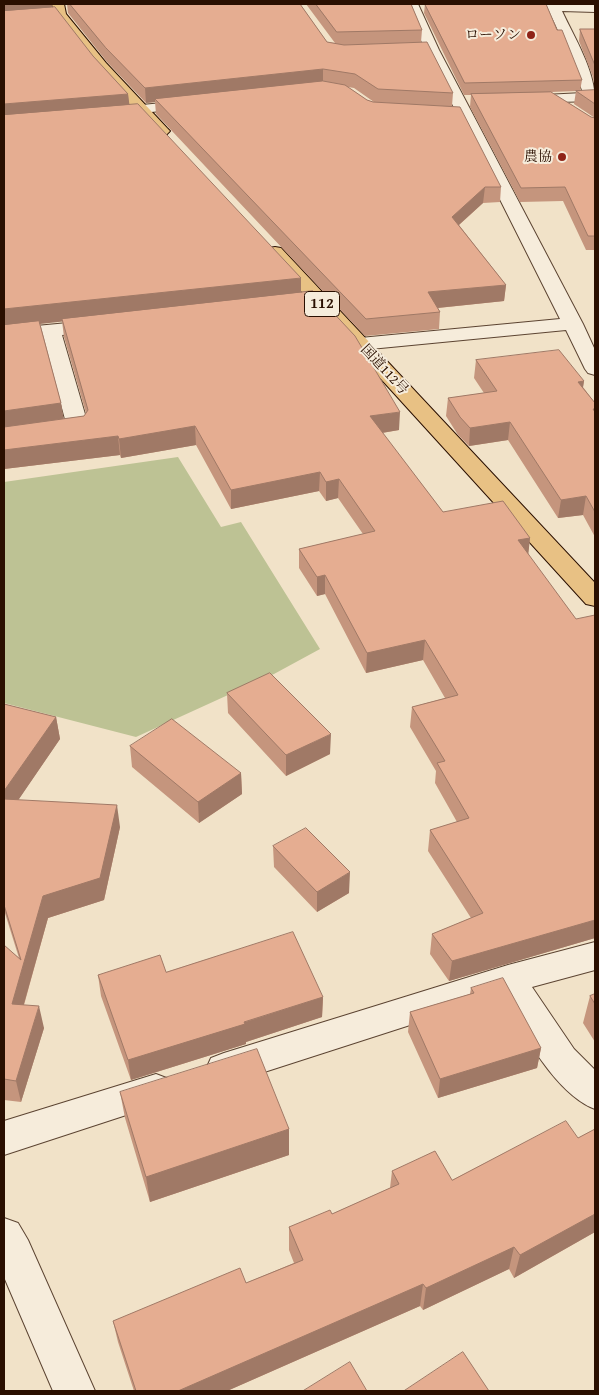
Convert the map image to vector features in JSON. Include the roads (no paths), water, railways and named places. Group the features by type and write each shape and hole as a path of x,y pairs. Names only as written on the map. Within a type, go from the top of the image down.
{"highway":[{"path":"60,9 138,113 173,142"},
{"name":"国道112号","path":"260,236 595,598"}],"street":[{"path":"417,6 428,51 462,108 577,320 595,369"},
{"path":"494,7 553,6 595,8"},
{"path":"506,100 594,97 582,52 553,6"},
{"path":"554,99 571,110"},
{"path":"447,114 478,101"},
{"path":"138,113 209,102"},
{"path":"301,303 320,301"},
{"path":"360,344 577,320"},
{"path":"4,335 118,324"},
{"path":"4,438 78,428 51,331"},
{"path":"4,1138 508,979 595,956"},
{"path":"508,979 561,1060 595,1093"},
{"path":"4,1237 14,1254 74,1391"}],"place":[{"name":"ローソン","path":"531,35"},
{"name":"農協","path":"562,157"}]}
